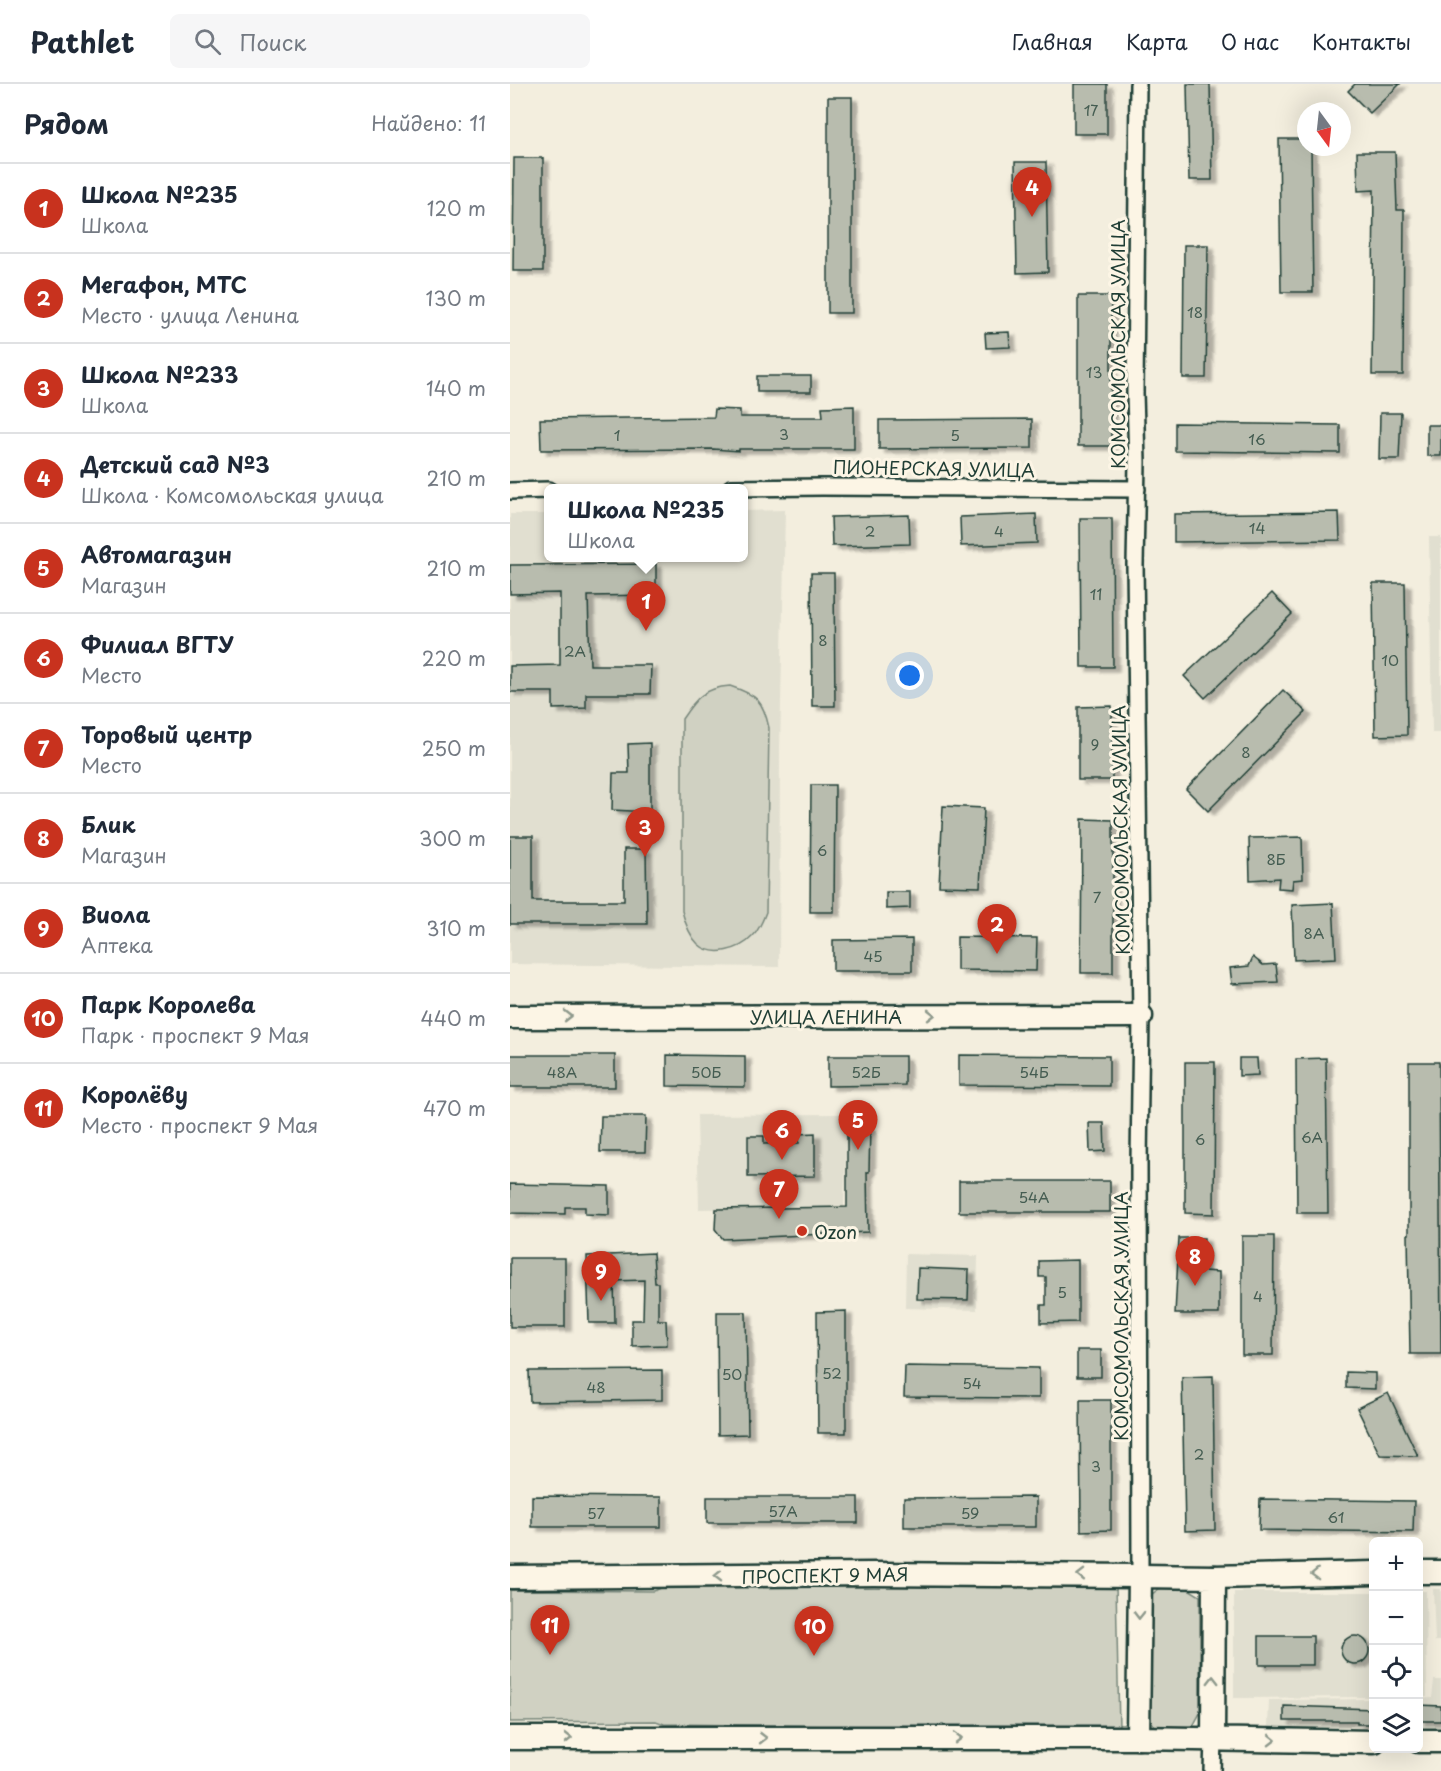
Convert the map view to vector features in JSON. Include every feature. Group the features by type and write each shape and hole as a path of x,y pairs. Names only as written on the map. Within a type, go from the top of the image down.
{"street":[{"name":"КОМСОМОЛЬСКАЯ УЛИЦА","path":"1138,84 1134,393 1137,489 1135,565 1141,1016 1140,1576"},
{"name":"ПИОНЕРСКАЯ УЛИЦА","path":"748,489 1137,489"},
{"path":"510,490 544,490"},
{"name":"УЛИЦА ЛЕНИНА","path":"510,1017 1141,1016"},
{"path":"1423,1572 1441,1572"},
{"path":"1212,1771 1214,1577 1369,1573"},
{"name":"ПРОСПЕКТ 9 МАЯ","path":"510,1577 874,1574 1214,1577"},
{"path":"1138,1738 1140,1576"},
{"path":"510,1738 1138,1738 1369,1742"},
{"path":"1423,1741 1441,1741"}],"shaded area":[{"path":"785,510 780,751 779,967 510,964 510,514 544,514 544,562 748,562 748,511"},
{"path":"1429,537 1441,537 1441,733 1432,733"},
{"path":"730,686 747,692 757,700 764,711 769,728 766,912 757,931 748,941 734,948 711,951 698,944 692,937 682,911 682,719 702,695 714,689"},
{"path":"845,1114 847,1127 844,1207 699,1209 697,1115"},
{"path":"906,1254 978,1256 977,1310 905,1308"},
{"path":"1116,1583 1119,1729 664,1724 656,1721 510,1722 510,1590 654,1591 666,1586"},
{"path":"1170,1586 1187,1588 1200,1596 1200,1713 1193,1726 1179,1729 1155,1728 1148,1713 1148,1597 1159,1589"},
{"path":"1433,1589 1441,1589 1441,1641 1435,1641"},
{"path":"1423,1591 1426,1591 1427,1697 1423,1697"},
{"path":"1234,1592 1369,1592 1369,1697 1234,1698"},
{"path":"1434,1680 1441,1680 1441,1727 1423,1727 1423,1699 1432,1698"},
{"path":"1369,1699 1369,1727 1268,1727 1269,1700"}],"building":[{"path":"1074,84 1107,84 1107,134 1074,134"},
{"path":"1187,84 1210,84 1212,180 1189,180"},
{"path":"1355,84 1400,84 1370,113 1348,91"},
{"path":"828,97 852,97 852,313 828,313"},
{"path":"1279,139 1297,139 1297,156 1311,156 1313,292 1281,292"},
{"path":"1357,152 1395,152 1397,210 1404,210 1403,375 1372,375 1374,190 1358,191"},
{"path":"514,158 543,158 543,271 513,271"},
{"path":"1015,162 1046,162 1048,272 1017,273"},
{"path":"1184,245 1208,245 1206,378 1183,378"},
{"path":"1078,296 1111,296 1111,446 1078,446"},
{"path":"1009,332 1010,347 986,348 985,333"},
{"path":"757,376 811,376 811,392 757,392"},
{"path":"854,406 854,449 541,450 540,419 714,417 715,409 740,410 740,417 823,417 822,407"},
{"path":"1380,413 1401,413 1399,459 1379,459"},
{"path":"1032,419 1032,448 879,449 879,420"},
{"path":"1175,423 1340,425 1340,453 1175,451"},
{"path":"1427,425 1441,425 1441,456 1427,456"},
{"path":"1339,512 1340,540 1174,542 1174,514"},
{"path":"1036,514 1037,543 961,546 960,517"},
{"path":"909,515 910,544 832,546 831,517"},
{"path":"1080,518 1112,518 1113,667 1081,667"},
{"path":"656,564 656,595 588,596 590,665 651,665 650,694 586,694 586,708 553,709 553,692 510,692 510,666 560,665 560,593 510,594 510,565"},
{"path":"811,573 834,573 835,706 812,706"},
{"path":"1373,583 1405,583 1407,735 1375,736"},
{"path":"1272,593 1292,614 1205,698 1184,676"},
{"path":"1283,690 1306,712 1208,811 1186,789"},
{"path":"1112,706 1112,780 1078,780 1078,707"},
{"path":"650,743 650,812 612,810 613,773 629,773 628,744"},
{"path":"811,785 835,785 834,912 810,912"},
{"path":"943,806 984,808 980,887 939,886"},
{"path":"1082,819 1113,820 1113,973 1081,973"},
{"path":"510,836 533,836 533,901 624,901 624,849 646,849 647,924 510,924"},
{"path":"1302,837 1303,879 1293,880 1292,889 1278,888 1279,878 1250,880 1249,838"},
{"path":"886,892 910,892 910,908 886,909"},
{"path":"1333,903 1336,958 1294,960 1292,905"},
{"path":"957,937 1037,938 1036,971 957,970"},
{"path":"912,939 912,971 833,971 833,940"},
{"path":"1253,957 1263,965 1276,964 1278,982 1232,984 1230,968 1249,966"},
{"path":"510,1055 615,1055 615,1087 510,1087"},
{"path":"667,1055 745,1056 745,1087 667,1086"},
{"path":"959,1055 1109,1056 1109,1086 959,1085"},
{"path":"828,1056 905,1056 905,1085 828,1086"},
{"path":"1239,1058 1257,1058 1258,1075 1239,1076"},
{"path":"1326,1058 1328,1213 1297,1213 1296,1059"},
{"path":"1185,1062 1215,1062 1214,1214 1185,1213"},
{"path":"1409,1062 1439,1062 1441,1354 1410,1354"},
{"path":"601,1116 646,1116 645,1152 600,1152"},
{"path":"1089,1123 1104,1123 1105,1151 1090,1152"},
{"path":"847,1127 870,1127 869,1172 867,1172 868,1232 723,1239 715,1229 716,1209 847,1207"},
{"path":"815,1133 815,1176 748,1177 748,1136 764,1136 764,1144 799,1143 798,1134"},
{"path":"959,1181 1110,1181 1110,1212 959,1212"},
{"path":"510,1184 609,1186 609,1215 585,1214 585,1207 565,1207 565,1214 510,1213"},
{"path":"1242,1236 1274,1236 1273,1355 1242,1355"},
{"path":"1179,1238 1204,1238 1203,1271 1219,1272 1219,1314 1175,1314"},
{"path":"653,1253 655,1283 658,1283 658,1320 666,1320 667,1345 632,1346 632,1320 643,1320 644,1280 614,1281 615,1323 589,1323 587,1256"},
{"path":"510,1258 565,1258 565,1327 510,1327"},
{"path":"1078,1260 1078,1322 1041,1323 1041,1305 1046,1305 1046,1277 1039,1277 1039,1261"},
{"path":"918,1268 969,1270 968,1300 917,1299"},
{"path":"846,1311 846,1433 818,1433 817,1312"},
{"path":"717,1312 746,1312 748,1434 718,1435"},
{"path":"1077,1350 1101,1350 1101,1377 1077,1377"},
{"path":"905,1366 1039,1368 1039,1398 904,1397"},
{"path":"662,1370 662,1400 530,1402 529,1371"},
{"path":"1346,1372 1375,1373 1375,1389 1346,1388"},
{"path":"1213,1376 1215,1530 1185,1531 1182,1377"},
{"path":"1388,1393 1418,1456 1380,1455 1357,1408"},
{"path":"1080,1400 1111,1400 1111,1530 1081,1531"},
{"path":"532,1496 661,1497 661,1527 532,1527"},
{"path":"707,1497 858,1497 858,1523 707,1523"},
{"path":"1036,1497 1036,1527 904,1527 904,1498"},
{"path":"1260,1499 1414,1501 1413,1532 1259,1530"},
{"path":"1259,1636 1313,1636 1313,1665 1259,1665"},
{"path":"1349,1637 1361,1637 1368,1644 1368,1656 1361,1663 1349,1663 1342,1656 1342,1644"},
{"path":"1423,1705 1441,1706 1441,1721 1423,1721"},
{"path":"1284,1706 1369,1709 1369,1724 1357,1724 1357,1721 1284,1721"}],"place":[{"name":"Детский сад №3","path":"1032,217"},
{"name":"Школа №235","path":"646,631"},
{"name":"Школа №233","path":"645,857"},
{"name":"Мегафон, МТС","path":"997,954"},
{"name":"Автомагазин","path":"858,1150"},
{"name":"Филиал ВГТУ","path":"782,1160"},
{"name":"Торовый центр","path":"779,1219"},
{"name":"Ozon","path":"802,1231"},
{"name":"Блик","path":"1195,1286"},
{"name":"Виола","path":"601,1301"},
{"name":"Королёву","path":"550,1655"},
{"name":"Парк Королева","path":"814,1656"}]}
